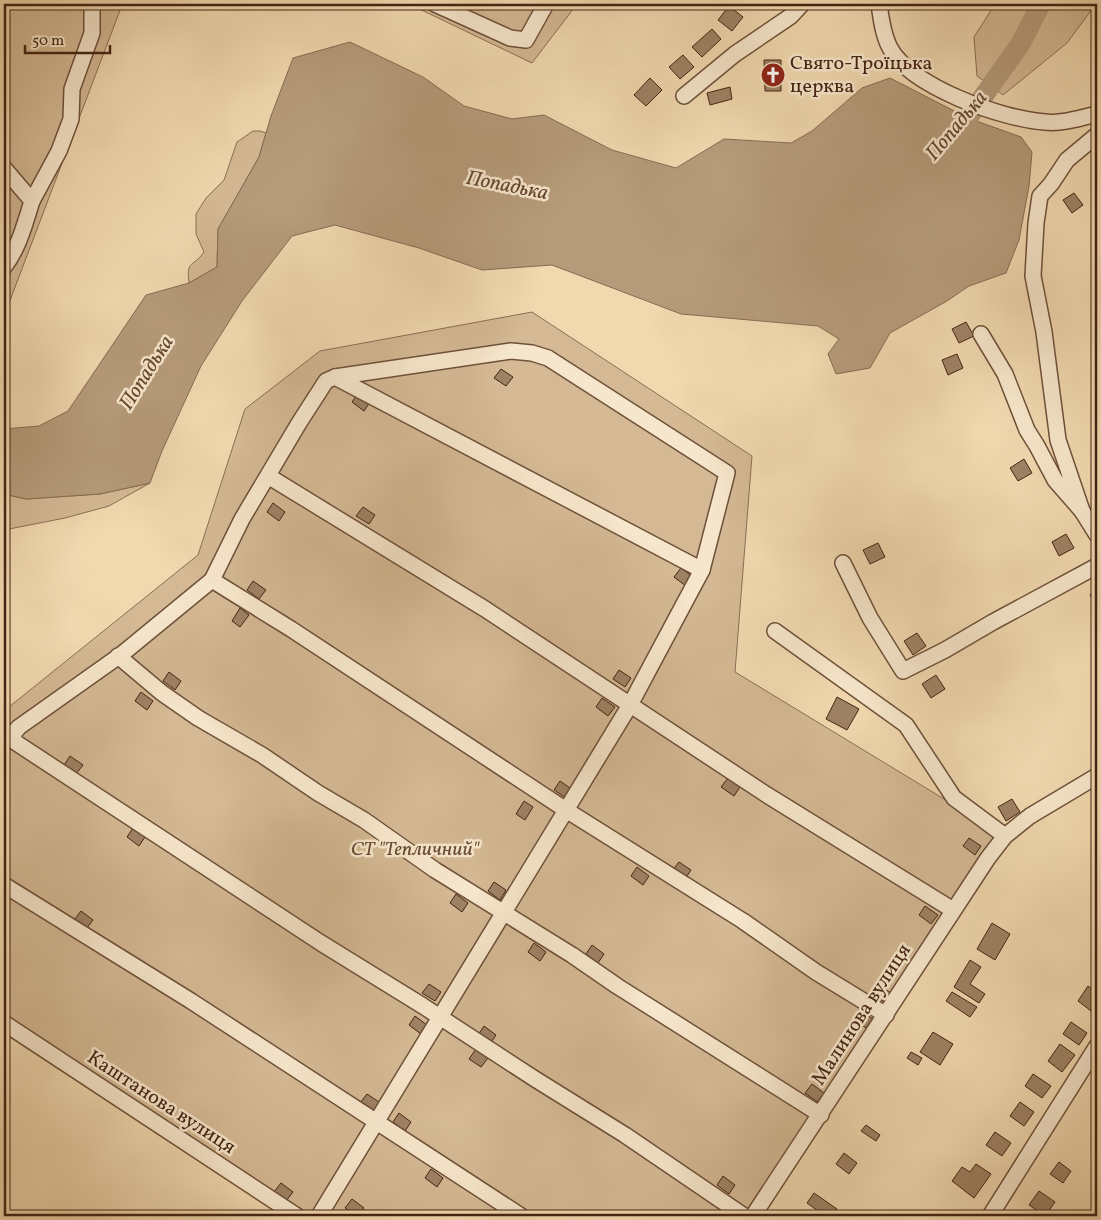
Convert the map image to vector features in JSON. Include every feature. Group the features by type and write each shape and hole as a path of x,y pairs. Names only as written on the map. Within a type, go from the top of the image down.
{"street":[{"path":"4,267 23,231 32,201 58,151 70,119 72,89 92,32 92,4"},
{"path":"435,4 510,38 526,40 546,4"},
{"path":"684,96 735,54 791,16 802,4"},
{"path":"879,4 886,37 891,49 900,61 923,80 966,101 1001,114 1046,122 1097,114"},
{"path":"1082,511 1058,440 1044,332 1033,276 1036,223 1040,196 1051,184 1067,160 1097,135"},
{"path":"4,168 32,201"},
{"path":"981,334 1005,374 1027,430 1055,480 1082,511 1097,535"},
{"path":"319,1216 440,1017 504,913 630,705 702,570 727,473 548,358 532,353 511,351 335,377 326,381 242,520 212,580 118,656 18,727 8,739 314,938 440,1017 624,1135 744,1216"},
{"path":"335,377 702,570"},
{"path":"268,476 485,609 767,795 954,910"},
{"path":"842,563 870,618 903,671 946,650 993,622 1097,566"},
{"path":"212,580 291,629 566,810 743,921 816,972 886,1015"},
{"path":"775,631 906,725 954,798 1005,836"},
{"path":"118,656 162,693 198,718 262,755 318,793 364,820 435,870 572,955 617,986 821,1115"},
{"name":"Малинова вулиця","path":"754,1216 988,858 1005,836 1030,816 1097,776"},
{"path":"4,885 184,996 521,1216"},
{"name":"Каштанова вулиця","path":"4,1023 296,1216"},
{"path":"990,1216 1097,1046"}],"green space":[{"path":"4,4 122,5 9,303 4,304"},
{"path":"409,4 577,4 532,63"},
{"path":"995,4 1096,4 1067,43 1003,95 977,76 974,37"},
{"path":"253,131 266,133 259,157 218,229 217,267 189,283 188,275 191,264 204,252 196,234 196,214 206,198 224,180 237,142"},
{"name":"СТ \"Тепличний\"","path":"532,312 752,456 735,672 1005,836 757,1216 282,1216 4,1029 4,711 198,555 245,409 320,351"},
{"path":"150,483 109,506 65,518 4,530 4,494 26,499 100,494"}],"water":[{"path":"350,42 423,77 464,106 512,119 544,115 612,150 676,168 724,139 791,143 812,131 862,88 890,78 968,118 1021,137 1032,152 1029,186 1019,240 1006,273 969,286 947,301 890,333 870,368 836,374 828,354 839,339 818,326 681,314 552,265 482,270 419,248 335,225 292,236 242,301 201,366 162,451 150,483 100,494 26,499 4,494 4,429 39,426 68,411 146,295 189,283 217,267 218,229 259,157 271,116 293,58"}],"building":[{"path":"729,6 743,17 732,31 718,20"},
{"path":"712,29 721,39 702,57 692,47"},
{"path":"683,55 694,67 680,79 669,67"},
{"name":"Свято-Троїцька церква","path":"764,60 781,60 781,91 765,91"},
{"path":"650,78 662,90 646,106 634,95"},
{"path":"730,87 732,99 710,105 707,93"},
{"path":"1074,193 1083,205 1072,213 1063,200"},
{"path":"966,322 974,336 959,343 952,329"},
{"path":"957,354 963,368 948,375 942,360"},
{"path":"501,369 513,377 506,386 494,378"},
{"path":"358,393 370,402 364,411 352,402"},
{"path":"1024,459 1032,473 1018,481 1010,468"},
{"path":"273,503 285,512 279,521 267,512"},
{"path":"363,507 375,515 369,524 356,516"},
{"path":"1066,534 1074,548 1059,556 1052,542"},
{"path":"878,543 885,557 870,564 863,550"},
{"path":"681,568 693,577 686,586 674,577"},
{"path":"253,581 266,590 259,599 247,590"},
{"path":"1097,590 1097,605 1090,595"},
{"path":"240,608 249,615 240,627 232,621"},
{"path":"917,633 926,646 913,655 904,641"},
{"path":"619,670 631,678 625,687 613,679"},
{"path":"169,672 181,681 175,690 163,681"},
{"path":"936,675 945,689 931,698 922,684"},
{"path":"141,692 153,701 147,710 135,701"},
{"path":"837,697 859,709 847,730 826,719"},
{"path":"602,698 615,707 608,716 596,707"},
{"path":"70,756 83,765 76,774 64,765"},
{"path":"728,778 740,787 734,796 721,787"},
{"path":"560,781 573,790 566,798 554,790"},
{"path":"1012,799 1020,812 1006,821 998,807"},
{"path":"524,801 533,807 525,820 516,814"},
{"path":"133,828 145,837 139,846 127,837"},
{"path":"969,838 981,846 975,855 963,846"},
{"path":"679,862 691,870 685,879 672,871"},
{"path":"637,867 649,876 643,885 631,876"},
{"path":"494,882 506,890 500,900 488,891"},
{"path":"456,894 468,903 462,912 450,903"},
{"path":"925,906 938,915 931,924 919,915"},
{"path":"81,911 93,920 86,929 74,920"},
{"path":"992,923 1010,934 995,960 977,949"},
{"path":"534,943 546,952 540,961 528,952"},
{"path":"592,945 604,954 598,963 586,954"},
{"path":"970,960 981,967 970,984 985,994 979,1003 954,987"},
{"path":"429,984 441,992 435,1001 422,993"},
{"path":"879,985 891,993 884,1002 872,994"},
{"path":"1088,986 1097,993 1097,1011 1095,1014 1078,1001"},
{"path":"952,992 977,1007 970,1017 946,1001"},
{"path":"860,1011 873,1019 866,1028 854,1019"},
{"path":"415,1016 427,1025 421,1034 409,1025"},
{"path":"1071,1022 1087,1033 1079,1045 1063,1034"},
{"path":"484,1026 496,1035 490,1044 478,1035"},
{"path":"933,1032 953,1044 940,1065 920,1052"},
{"path":"1060,1044 1075,1055 1062,1072 1048,1061"},
{"path":"476,1049 488,1058 481,1067 469,1059"},
{"path":"911,1052 922,1058 918,1065 907,1058"},
{"path":"1033,1074 1051,1086 1042,1098 1025,1086"},
{"path":"812,1084 824,1093 817,1102 805,1093"},
{"path":"367,1094 379,1102 373,1111 360,1103"},
{"path":"1020,1102 1034,1112 1024,1126 1010,1116"},
{"path":"399,1113 411,1122 405,1131 393,1122"},
{"path":"866,1125 880,1135 876,1141 861,1131"},
{"path":"995,1132 1011,1143 1002,1156 986,1145"},
{"path":"844,1153 857,1163 849,1174 836,1164"},
{"path":"1059,1162 1071,1171 1063,1183 1050,1174"},
{"path":"976,1164 991,1174 974,1198 952,1181 962,1167 970,1172"},
{"path":"431,1169 443,1178 437,1187 425,1178"},
{"path":"723,1176 735,1185 729,1194 717,1185"},
{"path":"281,1183 293,1192 286,1201 274,1192"},
{"path":"1039,1191 1055,1202 1045,1216 1029,1205"},
{"path":"814,1193 837,1209 832,1216 825,1216 807,1203"},
{"path":"352,1199 364,1208 358,1216 345,1208"}],"waterway":[{"name":"Попадька","path":"951,139 1021,43 1041,4"}],"place":[{"name":"Свято-Троїцька церква","path":"773,75"}]}
